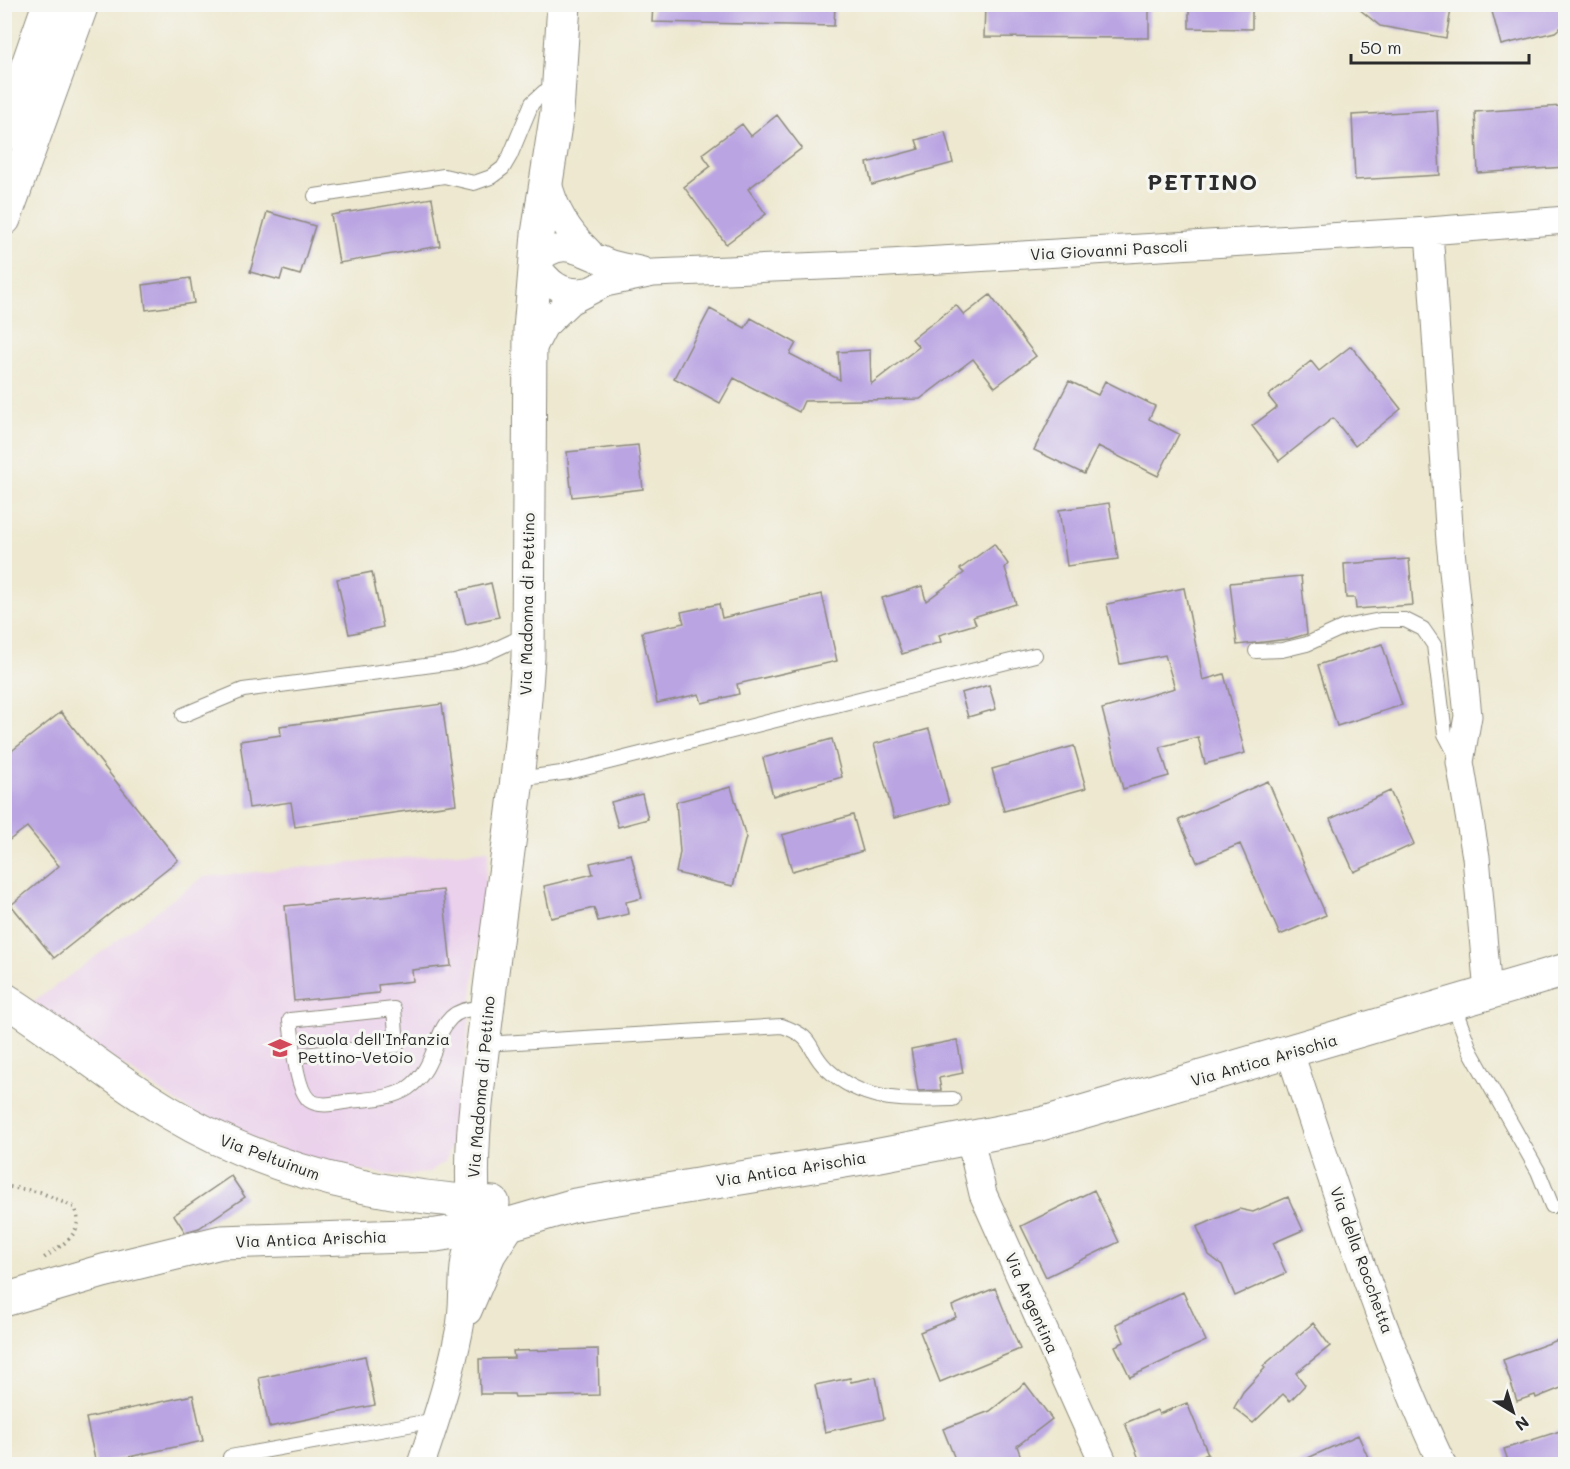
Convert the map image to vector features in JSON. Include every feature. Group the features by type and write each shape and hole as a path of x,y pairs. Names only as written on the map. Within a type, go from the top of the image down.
{"main road":[{"path":"4,219 16,132 50,4"},
{"path":"16,132 82,4"},
{"name":"Via Madonna di Pettino","path":"474,1216 473,1139 483,1044 518,779 528,634 530,355 535,263 560,84 564,4"},
{"name":"Via Antica Arischia","path":"4,1300 200,1246 250,1239 414,1236 474,1216 513,1223 575,1205 970,1139 1090,1111 1566,970"},
{"name":"Via Peltuinum","path":"4,999 137,1093 222,1141 299,1170 474,1216 575,1205"},
{"path":"369,1188 384,1196 394,1215 387,1227 371,1237"}],"street":[{"name":"Via Giovanni Pascoli","path":"547,179 554,204 564,224 589,252 607,262 653,273"},
{"name":"Via Giovanni Pascoli","path":"589,252 565,248 549,251 535,263 549,283 559,289 577,292 627,276 653,273 872,264 1429,231 1566,220"},
{"path":"1429,231 1450,541 1468,716 1460,762 1476,857 1488,993"},
{"name":"Via Giovanni Pascoli","path":"530,355 544,326 556,313 586,291"},
{"name":"Via della Rocchetta","path":"1290,1053 1346,1222 1405,1377 1442,1464"},
{"name":"Via Argentina","path":"970,1139 984,1194 1104,1464"},
{"path":"472,1280 465,1252 474,1216"},
{"path":"420,1464 436,1420 472,1280 513,1223"},
{"path":"414,1236 439,1248 472,1280"}],"lane":[{"path":"315,196 444,176 474,183 491,177 503,168 510,156 532,103 544,92 560,84"},
{"path":"1256,651 1282,650 1307,645 1344,627 1380,620 1405,620 1423,629 1434,645 1445,734 1460,762"},
{"path":"183,715 243,690 455,662 485,654 528,634"},
{"path":"518,779 569,772 1035,655"},
{"path":"1453,1004 1471,1052 1538,1171 1552,1206"},
{"path":"295,1056 397,1045 394,1009 290,1020 295,1056 302,1090 313,1103 391,1096 416,1082 428,1067 442,1026 452,1014 466,1008 488,1009"},
{"path":"483,1044 782,1026 802,1033 826,1068 860,1092 885,1099 953,1099"},
{"path":"230,1457 436,1420"}],"path":[{"path":"4,1186 40,1192 66,1202 74,1207 79,1217 78,1228 69,1240 34,1262"}],"shaded area":[{"name":"Scuola dell'Infanzia Pettino-Vetoio","path":"489,850 456,1135 444,1162 428,1173 396,1176 312,1162 201,1118 31,1004 203,877"}],"building":[{"path":"653,4 835,4 834,26 652,22"},
{"path":"985,4 1149,4 1149,38 984,37"},
{"path":"1189,4 1252,4 1252,29 1189,28"},
{"path":"1353,4 1452,4 1446,38 1380,26"},
{"path":"1490,4 1566,4 1566,23 1555,32 1501,45"},
{"path":"1562,106 1565,167 1478,173 1475,112"},
{"path":"1437,110 1440,175 1355,180 1352,115"},
{"path":"777,115 802,148 748,189 766,214 726,244 684,187 711,166 702,154 742,124 751,136"},
{"path":"945,132 953,163 872,185 867,163 919,149 916,140"},
{"path":"432,198 440,246 339,263 331,215"},
{"path":"267,212 315,226 300,275 283,270 280,280 250,272"},
{"path":"190,278 194,303 146,310 143,285"},
{"path":"990,295 1036,356 995,387 973,359 920,399 804,401 799,412 734,378 720,403 674,378 710,309 745,328 751,318 796,343 790,354 840,380 838,352 870,350 871,384 919,347 912,339 956,305 964,315"},
{"path":"1351,346 1401,409 1355,446 1333,418 1279,461 1252,426 1277,407 1268,396 1311,361 1319,371"},
{"path":"1069,381 1098,395 1105,381 1155,406 1149,419 1179,434 1158,476 1098,446 1084,474 1034,450"},
{"path":"638,445 643,489 572,497 567,452"},
{"path":"1109,503 1118,559 1067,566 1059,510"},
{"path":"994,544 1008,564 1005,568 1016,604 973,617 976,624 939,635 941,642 902,654 882,598 922,586 926,601 964,573 960,569"},
{"path":"1409,559 1413,605 1356,609 1355,598 1346,598 1344,564"},
{"path":"372,572 383,627 349,634 337,579"},
{"path":"1301,576 1307,634 1289,639 1237,645 1230,583"},
{"path":"491,583 499,617 466,624 458,591"},
{"path":"1184,588 1203,680 1224,674 1245,753 1205,764 1198,737 1160,747 1169,776 1123,789 1102,709 1175,688 1165,655 1120,664 1107,604"},
{"path":"822,594 837,661 737,684 739,694 702,703 699,694 657,703 642,632 684,623 681,612 719,604 722,618"},
{"path":"1382,644 1402,705 1337,726 1318,665"},
{"path":"989,685 996,709 968,717 961,693"},
{"path":"442,704 456,804 295,827 291,802 249,808 240,741 281,735 280,726"},
{"path":"61,712 178,860 54,958 11,905 59,866 27,827 4,844 4,757"},
{"path":"929,729 949,803 894,818 874,744"},
{"path":"832,739 842,777 773,796 763,758"},
{"path":"1074,746 1086,788 1004,811 992,769"},
{"path":"1268,781 1326,915 1280,935 1240,844 1197,862 1179,820"},
{"path":"731,787 746,837 733,886 676,873 680,852 676,802"},
{"path":"1390,791 1414,844 1354,872 1330,819"},
{"path":"642,794 648,819 618,827 611,802"},
{"path":"853,815 863,851 792,871 782,835"},
{"path":"631,854 642,898 626,902 628,914 598,921 594,908 551,918 544,886 593,874 590,863"},
{"path":"443,890 451,966 412,970 413,981 378,985 379,993 294,1001 285,906"},
{"path":"957,1040 963,1073 939,1078 941,1090 918,1091 911,1049"},
{"path":"231,1176 245,1197 199,1228 185,1232 174,1215"},
{"path":"1094,1190 1119,1242 1046,1277 1021,1226"},
{"path":"1288,1197 1303,1230 1273,1243 1286,1273 1235,1296 1222,1265 1209,1255 1197,1227 1239,1209 1253,1212"},
{"path":"995,1288 1020,1349 940,1382 920,1332 956,1317 952,1306"},
{"path":"1183,1292 1206,1341 1130,1377 1115,1346 1124,1342 1116,1324"},
{"path":"1313,1323 1330,1346 1296,1373 1305,1385 1290,1401 1283,1394 1253,1423 1234,1408 1243,1392 1265,1368 1263,1366"},
{"path":"1566,1337 1566,1386 1536,1398 1535,1395 1517,1401 1503,1360"},
{"path":"598,1349 599,1395 515,1397 514,1394 480,1394 479,1359 514,1358 513,1351"},
{"path":"365,1356 375,1405 269,1427 259,1378"},
{"path":"876,1377 884,1419 825,1432 815,1385 850,1378 851,1382"},
{"path":"1025,1383 1052,1419 1017,1446 1021,1457 1000,1464 957,1464 943,1429 990,1411"},
{"path":"193,1395 203,1441 96,1464 86,1418"},
{"path":"1187,1403 1208,1454 1182,1464 1147,1464 1145,1458 1139,1459 1125,1423 1157,1410 1159,1414"},
{"path":"1566,1429 1566,1464 1509,1464 1504,1449"},
{"path":"1358,1435 1371,1464 1295,1464"}],"place":[{"name":"Scuola dell'Infanzia Pettino-Vetoio","path":"280,1048"}],"district":[{"name":"PETTINO","path":"1203,182"}]}
